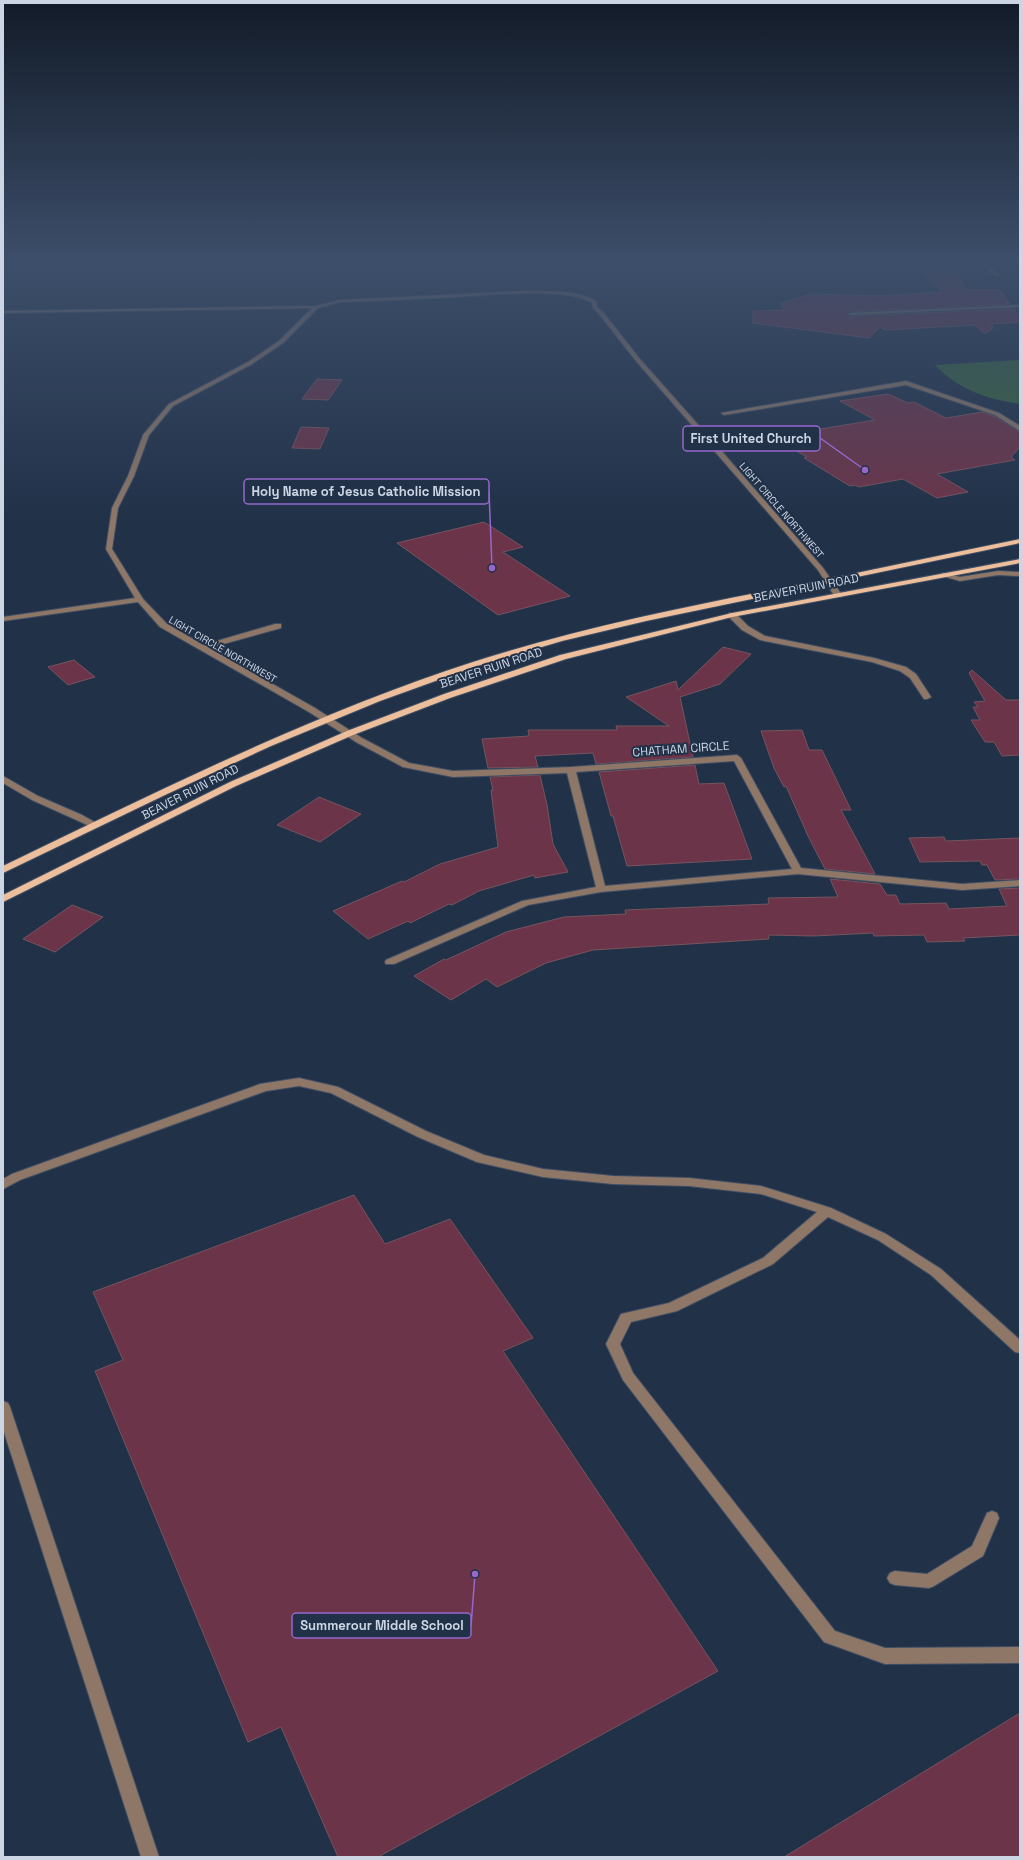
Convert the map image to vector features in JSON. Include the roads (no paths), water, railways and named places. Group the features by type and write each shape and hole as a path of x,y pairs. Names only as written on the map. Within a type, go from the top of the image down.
{"main road":[{"name":"BEAVER RUIN ROAD","path":"3,870 192,778 326,719 433,678 550,642 638,620 830,581 911,562 1020,541"},
{"name":"BEAVER RUIN ROAD","path":"3,899 233,784 350,733 447,696 563,657 644,636 732,616 1020,561"}],"street":[{"name":"LIGHT CIRCLE NORTHWEST","path":"273,347 250,363 171,404 157,420 146,435 131,476 116,508 109,550 140,600 163,626 350,733"},
{"name":"LIGHT CIRCLE NORTHWEST","path":"628,347 830,581 838,595"},
{"path":"724,413 906,383 997,414 1020,429"},
{"path":"714,447 756,443"},
{"path":"943,575 960,579 998,572 1020,574"},
{"path":"3,619 140,600"},
{"path":"732,616 745,628 763,638 874,660 903,669 913,676 928,698"},
{"path":"201,648 278,626"},
{"name":"CHATHAM CIRCLE","path":"350,733 359,740 406,765 453,774 571,770 737,758 798,871"},
{"path":"571,770 601,889"},
{"path":"3,779 35,798 95,825"},
{"path":"390,962 525,903 601,889 798,871 962,887 1020,883"},
{"path":"3,1185 16,1177 264,1087 299,1082 334,1090 422,1134 481,1159 543,1173 613,1180 689,1182 760,1190 827,1211 882,1237 936,1272 1020,1348"},
{"path":"827,1211 768,1261 672,1307 626,1318 614,1344 628,1376 830,1637 885,1656 1020,1655"},
{"path":"3,1407 150,1857"},
{"path":"895,1578 929,1580 978,1551 992,1518"}],"place":[{"name":"First United Church","path":"865,470"},
{"name":"Holy Name of Jesus Catholic Mission","path":"492,568"},
{"name":"Summerour Middle School","path":"475,1574"}]}
